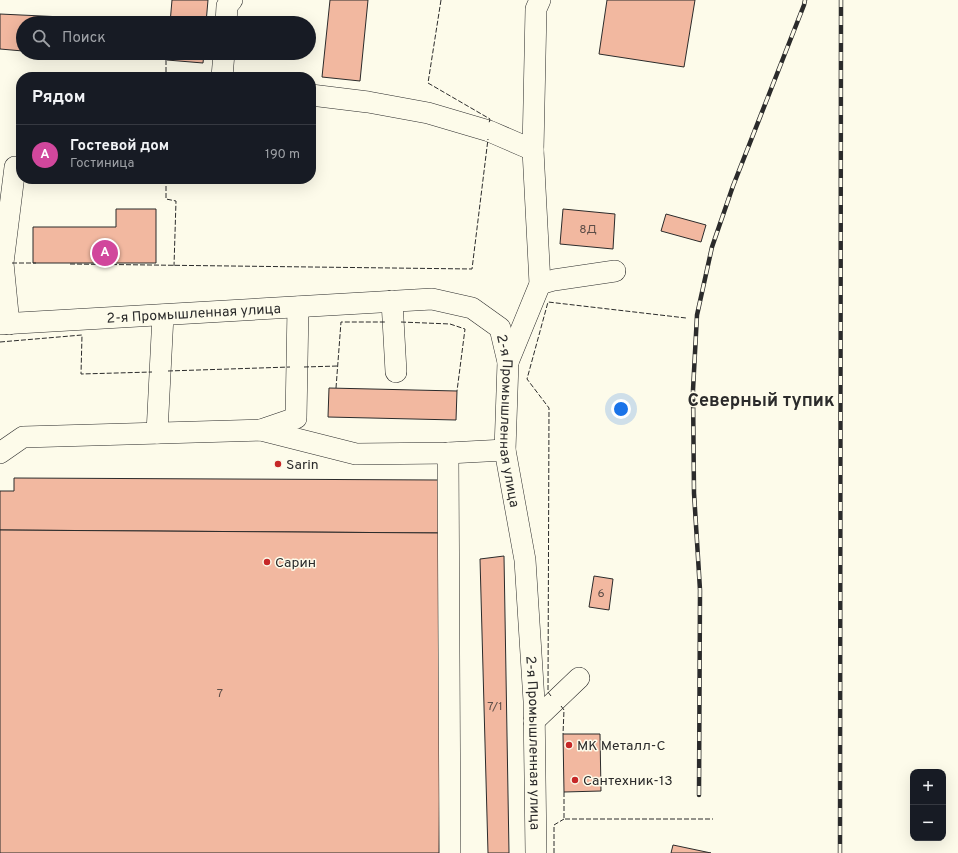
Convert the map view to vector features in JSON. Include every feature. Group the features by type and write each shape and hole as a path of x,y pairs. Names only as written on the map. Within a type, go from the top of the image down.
{"street":[{"path":"226,16 227,6 232,0"},
{"path":"508,362 540,284 533,150 536,10 540,0"},
{"path":"222,72 223,60"},
{"path":"316,97 368,102 428,113 489,130 533,150"},
{"path":"4,324 4,263 15,167"},
{"path":"540,284 554,280 615,271"},
{"name":"2-я Промышленная улица","path":"4,324 432,299 472,308 500,328 508,362 505,450 525,560 533,693 536,853"},
{"path":"392,301 396,372"},
{"path":"261,430 296,418 298,307"},
{"path":"157,433 163,315"},
{"path":"0,453 23,437 261,430 356,454 448,453 505,450"},
{"path":"448,453 450,853"},
{"path":"534,721 579,678"}],"building":[{"path":"172,0 208,0 207,16 171,16"},
{"path":"330,0 368,0 360,81 322,77"},
{"path":"607,0 695,0 684,67 599,54"},
{"path":"0,14 42,16 16,16 16,50 0,49"},
{"path":"167,60 203,60 203,63"},
{"path":"116,209 156,209 156,263 33,263 33,227 116,227"},
{"path":"563,209 615,214 613,249 560,244"},
{"path":"666,214 706,225 701,242 661,231"},
{"path":"329,388 457,391 456,420 328,417"},
{"path":"14,478 440,480 442,533 0,530 0,491 14,491"},
{"path":"0,530 442,533 439,853 0,853"},
{"path":"504,556 509,853 488,853 480,559"},
{"path":"594,576 613,579 609,610 589,607"},
{"path":"563,734 600,734 601,791 564,792"},
{"path":"673,845 711,853 671,853"}],"railway":[{"path":"699,795 700,590 694,493 693,390 697,315 712,247 733,186 805,0"},
{"path":"840,853 841,0"}],"fence":[{"path":"441,0 428,83 490,119 489,123"},
{"path":"166,60 166,72"},
{"path":"70,264 472,269 488,139"},
{"path":"166,184 166,199 176,201 174,266"},
{"path":"12,263 36,263"},
{"path":"551,696 548,692 549,408 527,379 548,302 686,318"},
{"path":"336,388 341,322 385,322"},
{"path":"401,322 450,324 465,329 457,391"},
{"path":"0,342 82,335 81,374 152,372"},
{"path":"304,367 338,366"},
{"path":"168,371 290,367"},
{"path":"561,706 564,710 563,734"},
{"path":"564,792 564,819 713,819"},
{"path":"554,853 554,825 564,819"}],"place":[{"name":"Гостевой дом","path":"105,253"},
{"name":"Sarin","path":"278,464"},
{"name":"Сарин","path":"267,562"},
{"name":"МК Металл-С","path":"569,745"},
{"name":"Сантехник-13","path":"575,780"}],"district":[{"name":"Северный тупик","path":"761,400"}]}
